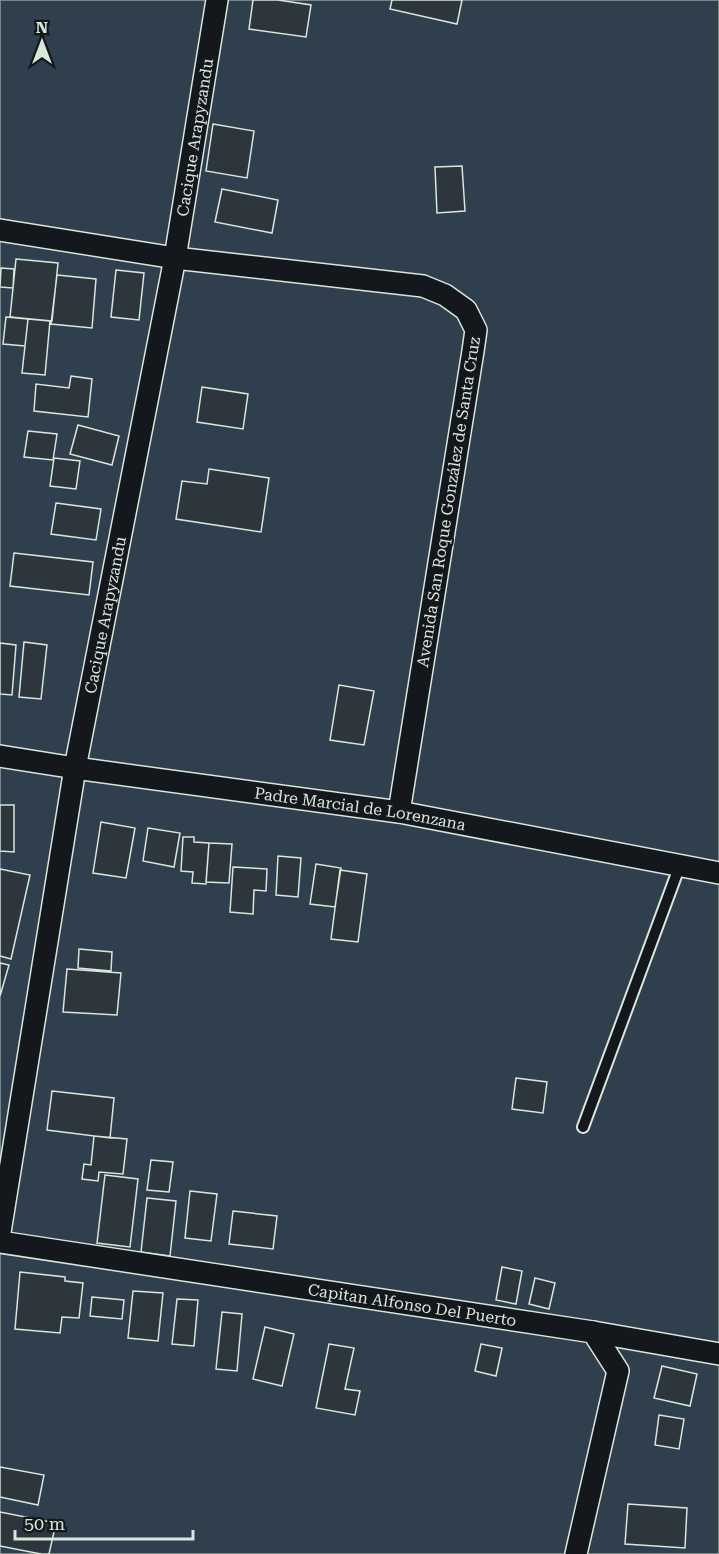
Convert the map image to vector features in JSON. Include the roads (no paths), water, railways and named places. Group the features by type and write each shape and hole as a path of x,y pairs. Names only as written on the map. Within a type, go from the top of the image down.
{"street":[{"name":"Cacique Arapyzandu","path":"0,1232 75,768 175,258 217,0"},
{"name":"Avenida San Roque González de Santa Cruz","path":"0,230 175,258 423,286 445,295 466,310 476,330 399,812"},
{"name":"Padre Marcial de Lorenzana","path":"0,756 399,812 719,873"},
{"name":"Capitan Alfonso Del Puerto","path":"0,1242 593,1332 719,1354"},
{"path":"576,1554 618,1371 593,1332"}],"lane":[{"path":"583,1127 680,866"}],"water":[{"path":"0,0 719,0 719,1554 0,1554"}]}
